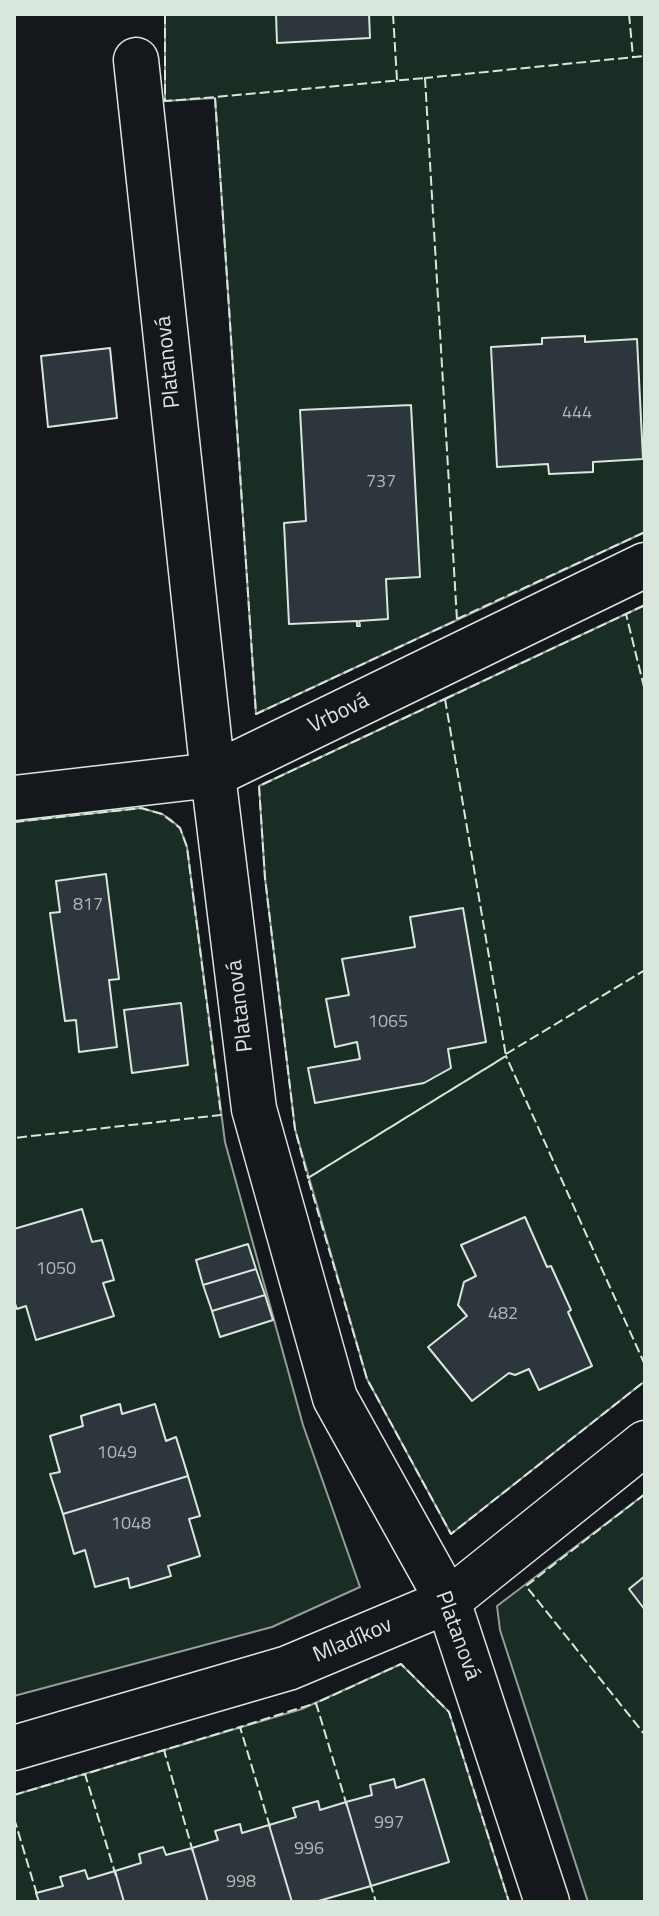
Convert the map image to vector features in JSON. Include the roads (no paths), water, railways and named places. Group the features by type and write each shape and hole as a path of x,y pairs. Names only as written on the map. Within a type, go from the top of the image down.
{"street":[{"name":"Platanová","path":"136,60 213,775 254,1109 335,1398 448,1601 547,1902"},
{"name":"Vrbová","path":"14,798 213,775 645,565"},
{"name":"Mladíkov","path":"14,1748 288,1668 448,1601 645,1443"}]}
